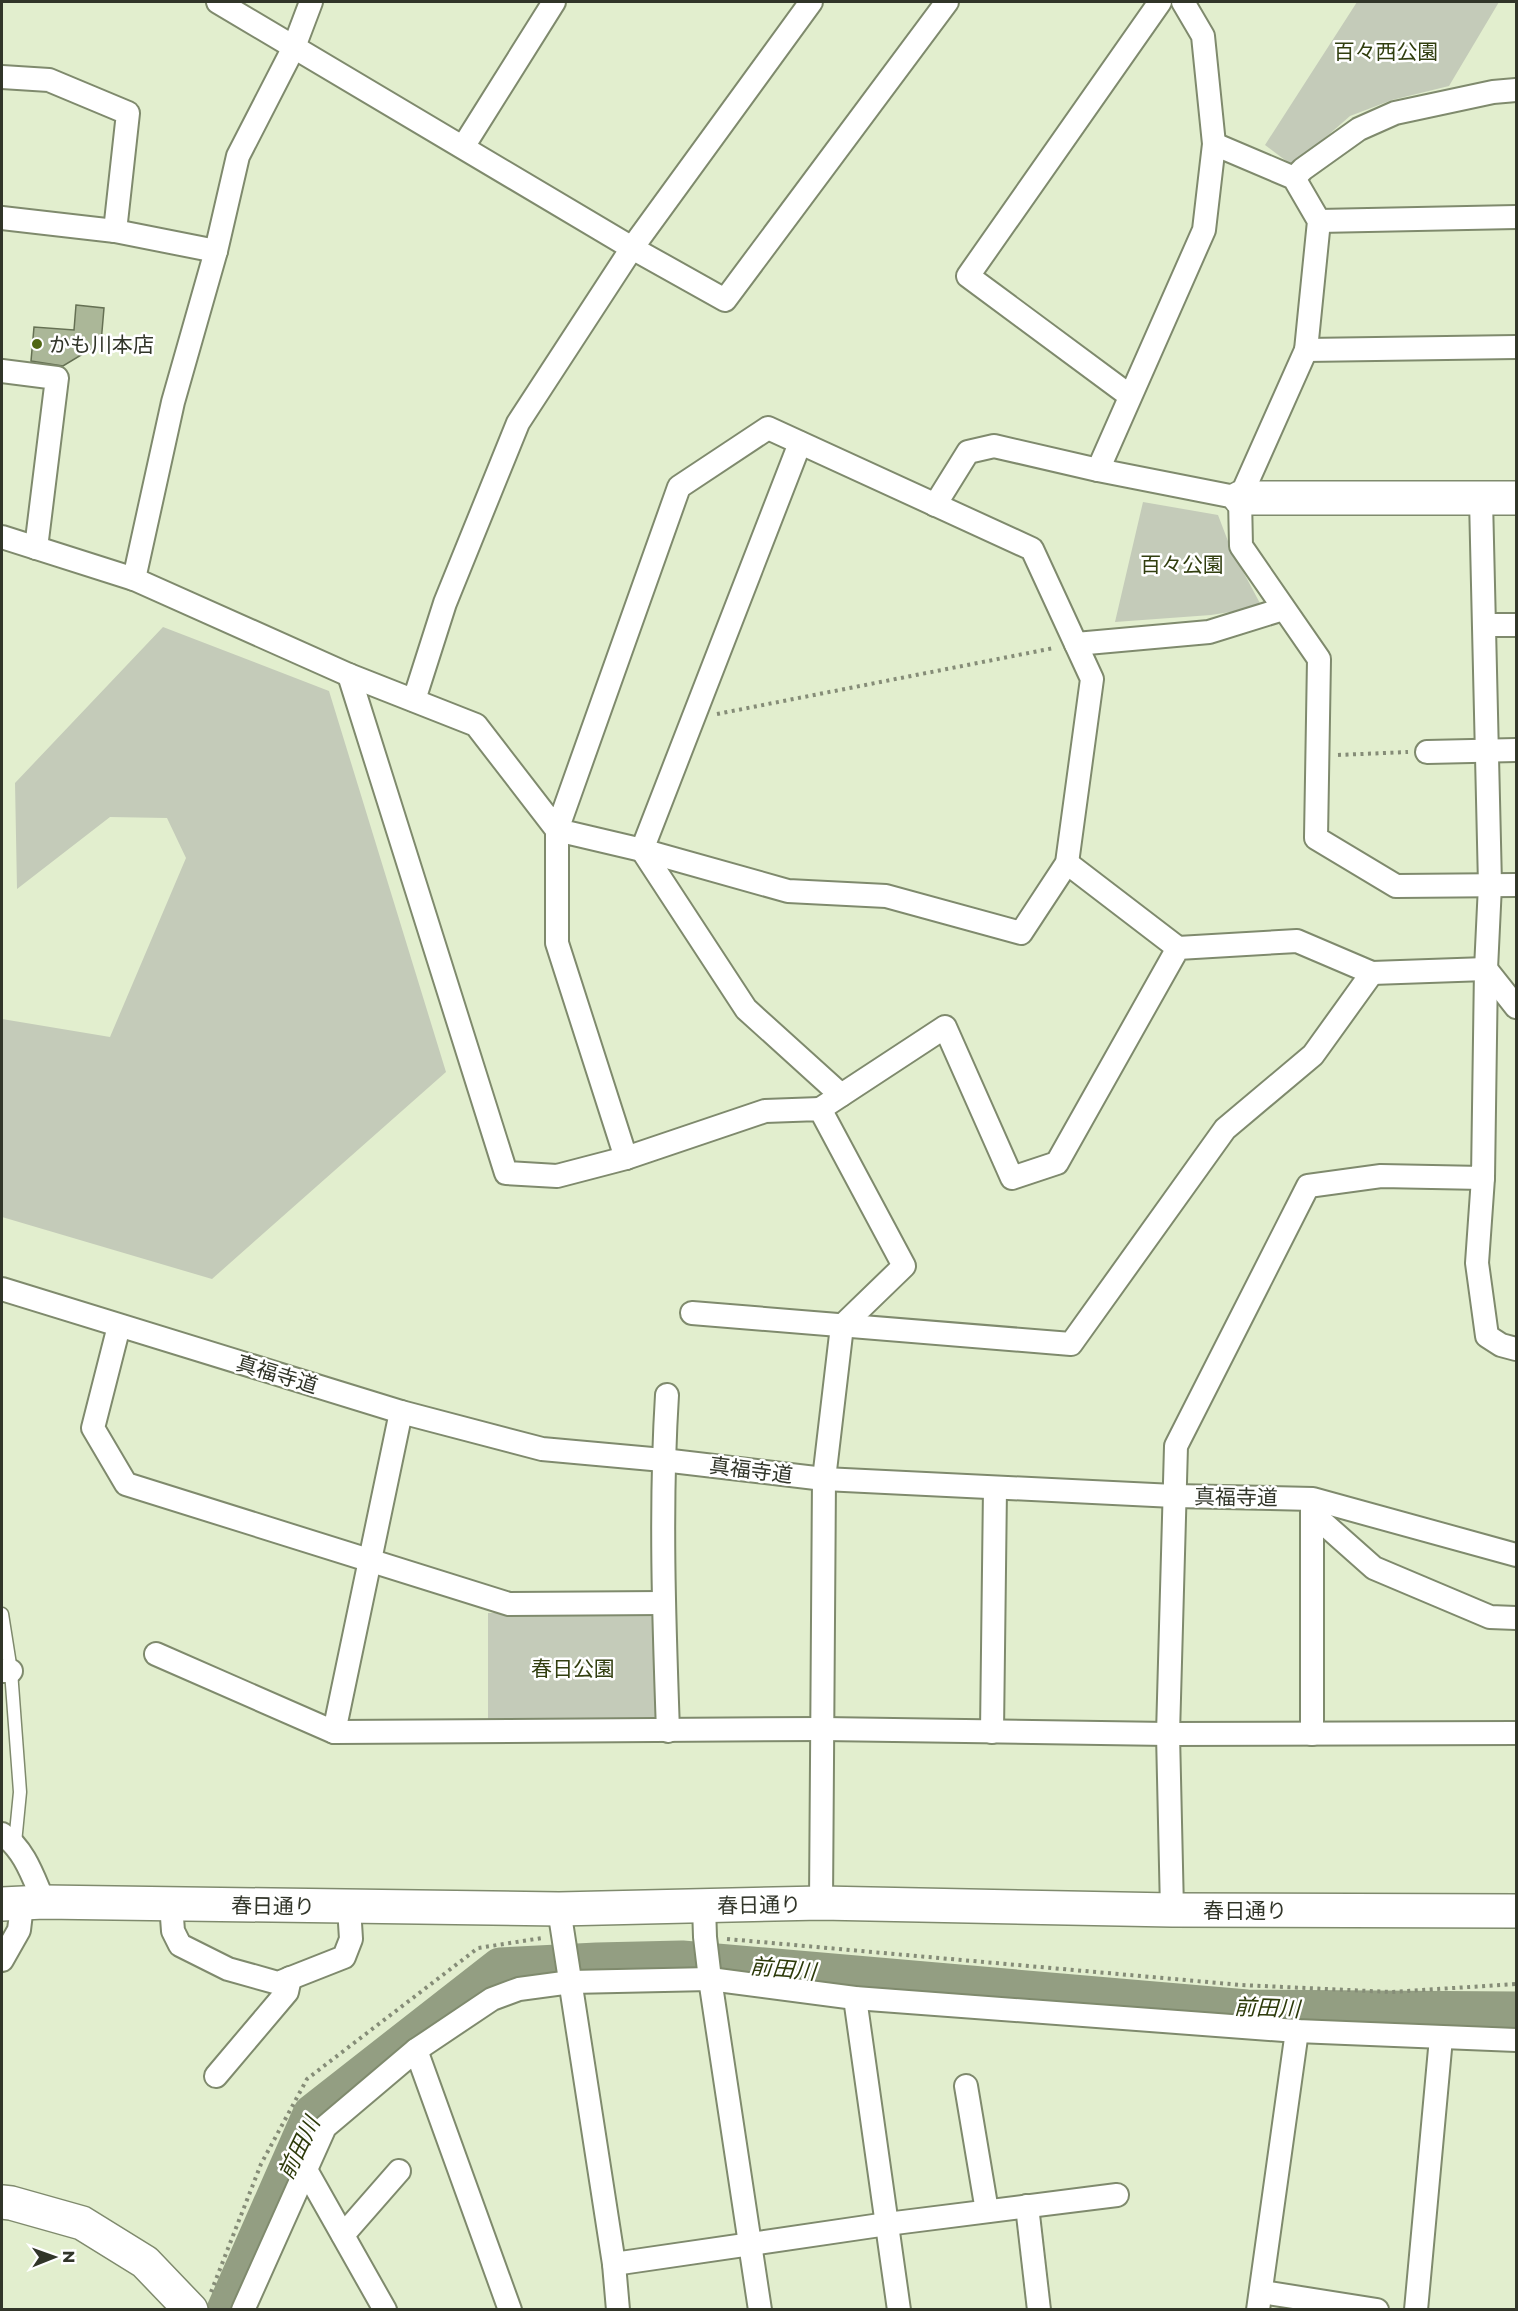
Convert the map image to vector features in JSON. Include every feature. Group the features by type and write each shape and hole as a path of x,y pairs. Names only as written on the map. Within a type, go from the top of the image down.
{"street":[{"path":"218,2 632,248 725,300 947,2"},
{"path":"134,579 173,402 216,251 238,156 294,47 311,2"},
{"path":"463,147 554,2"},
{"path":"414,700 445,603 518,423 632,248 810,2"},
{"path":"1130,396 968,276 1160,2"},
{"path":"1098,470 1204,230 1214,144 1203,36 1183,2"},
{"path":"2,77 49,80 128,113 115,231"},
{"path":"1294,178 1359,129 1395,113 1493,92 1516,90"},
{"path":"1214,144 1294,178 1318,221 1306,350 1240,498 1241,546 1319,659 1316,838 1396,886 1516,885"},
{"path":"1318,221 1516,217"},
{"path":"2,218 115,231 216,251"},
{"path":"1306,350 1516,347"},
{"path":"2,371 57,378 36,548"},
{"path":"2,537 134,579 349,675 476,725 557,830 642,850 788,891 886,896 1021,933 1067,862 1092,679 1032,549 768,428 679,487 557,830 557,943 626,1158"},
{"path":"642,850 800,443"},
{"path":"935,505 968,452 994,446 1098,470 1240,498 1516,498"},
{"path":"1481,499 1490,885 1486,969 1483,1178 1477,1263 1487,1336 1501,1345 1516,1349"},
{"path":"1076,644 1209,632 1283,609"},
{"path":"1484,625 1516,626"},
{"path":"349,675 506,1173 556,1176 626,1158 765,1111 820,1109 945,1027 1012,1178 1057,1163 1179,948"},
{"path":"1427,752 1516,750"},
{"path":"642,850 746,1009 841,1095"},
{"path":"1067,862 1179,948 1297,941 1372,973 1486,969"},
{"path":"1486,969 1516,1006"},
{"path":"692,1313 1071,1344 1225,1129 1313,1055 1372,973"},
{"path":"820,1109 904,1266 842,1326 824,1479 821,1903"},
{"path":"1172,1910 1168,1734 1176,1446 1308,1186 1381,1176 1483,1178"},
{"name":"真福寺道","path":"2,1289 401,1412 542,1449 663,1460 824,1479 1174,1496 1312,1506 1516,1555"},
{"path":"119,1326 93,1428 126,1484 509,1604 663,1604"},
{"path":"667,1395 663,1460 663,1604 668,1731"},
{"path":"334,1732 401,1412"},
{"path":"992,1732 995,1488"},
{"path":"1312,1506 1374,1568 1490,1617 1516,1617"},
{"path":"1312,1506 1312,1734"},
{"path":"156,1654 334,1732 823,1729 1168,1734 1516,1733"},
{"path":"2,1960 18,1930 27,1863 8,1838"},
{"name":"春日通り","path":"22,1904 559,1909 705,1922 821,1903 1172,1910 1516,1911"},
{"path":"171,1904 173,1930 180,1945 228,1969 278,1983 344,1957 351,1940 349,1906"},
{"path":"559,1909 614,2264 618,2310"},
{"path":"705,1922 710,1979 760,2310"},
{"path":"216,2076 287,1992 290,1978"},
{"path":"243,2310 325,2127 416,2050 492,1999 519,1989 571,1982 710,1979 855,1998 1297,2031 1516,2040"},
{"path":"855,1998 899,2310"},
{"path":"1297,2031 1260,2301 1377,2310"},
{"path":"1416,2310 1441,2038"},
{"path":"416,2050 510,2310"},
{"path":"966,2086 987,2211"},
{"path":"306,2170 385,2310"},
{"path":"343,2235 399,2171"},
{"path":"614,2264 887,2224 1117,2195"},
{"path":"2,2202 82,2223 145,2262 187,2308"},
{"path":"1027,2206 1039,2310"}],"lane":[{"path":"2,1614 20,1792 8,1838"}],"path":[{"path":"692,720 1076,644"},
{"path":"1317,756 1427,752"},
{"path":"705,1922 1241,1985 1390,1992 1516,1984"}],"green space":[{"name":"百々西公園","path":"1357,2 1499,2 1449,86 1392,100 1350,116 1293,166 1265,145"},
{"name":"百々公園","path":"1143,502 1218,515 1231,549 1262,607 1211,615 1115,622"},
{"path":"163,627 329,691 446,1072 212,1279 2,1217 2,1019 110,1037 186,858 167,818 110,817 17,889 15,783"},
{"name":"春日公園","path":"654,1612 658,1723 488,1725 488,1613"}],"building":[{"path":"76,305 104,308 101,343 63,366 31,361 34,327 74,330"}],"waterway":[{"name":"前田川","path":"226,2310 312,2114 500,1967 682,1960 1247,2009 1516,2011"}],"place":[{"name":"かも川本店","path":"37,344"}]}
